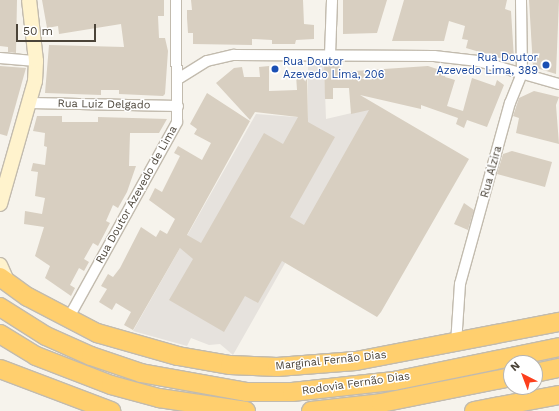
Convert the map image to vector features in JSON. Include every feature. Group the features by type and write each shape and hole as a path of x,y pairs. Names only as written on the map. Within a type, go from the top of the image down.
{"highway":[{"name":"Marginal Fernão Dias","path":"4,280 68,319 135,344 230,365 277,367 356,361 456,344 559,322"},
{"name":"Rodovia Fernão Dias","path":"0,307 46,336 91,356 141,373 247,392 298,392 394,381 559,347"},
{"path":"0,334 36,356 111,385 159,398 246,411"},
{"path":"543,371 559,368"},
{"path":"0,369 111,411"},
{"name":"Rodovia Fernão Dias","path":"311,411 382,403 503,380"},
{"path":"474,411 559,395"}],"main road":[{"path":"0,204 30,103 36,61 29,0"},
{"path":"0,265 4,280"},
{"path":"0,374 18,376"}],"street":[{"name":"Rua Doutor Azevedo de Lima","path":"68,319 164,150 177,122 178,79 176,0"},
{"path":"330,55 332,0"},
{"name":"Rua Alzira","path":"456,344 460,284 510,103 522,73 521,0"},
{"path":"178,79 215,58 330,55 434,56 478,61 559,84"},
{"path":"0,58 36,61"},
{"name":"Rua Luiz Delgado","path":"30,103 178,106"}],"shaded area":[{"path":"324,65 326,119 373,108 233,355 220,344 209,345 191,338 187,346 133,331 256,114 308,118 308,66"}],"building":[{"path":"0,0 17,0 16,53 8,52 8,47 0,46"},
{"path":"42,0 164,0 164,16 158,16 159,38 165,38 168,51 165,94 163,96 119,94 119,90 101,90 101,95 45,93 49,45 124,47 121,24 59,34 58,26 47,28"},
{"path":"191,0 303,0 304,24 314,25 314,39 296,40 295,44 272,44 272,40 252,39 252,45 193,44 193,33 188,33 187,18 187,10 192,10"},
{"path":"343,0 387,0 377,33 343,34"},
{"path":"404,0 507,0 505,9 511,11 514,59 510,61 466,48 468,40 462,39 465,26 449,21 444,41 392,41"},
{"path":"529,0 559,0 556,74 533,67"},
{"path":"324,65 340,65 340,72 428,66 446,72 445,77 455,80 447,106 463,111 472,78 495,86 497,80 504,85 487,127 467,120 464,128 456,124 458,118 421,105 421,109 360,95 469,159 381,312 377,317 282,261 258,303 245,296 224,332 169,300 193,259 180,248 133,330 124,325 131,312 116,303 112,310 99,302 107,289 101,286 108,274 113,277 120,268 141,227 156,237 160,230 167,234 175,219 149,200 155,188 162,192 180,156 174,153 178,146 202,160 211,143 194,134 197,129 190,124 207,93 250,121 187,235 201,243 264,133 283,144 298,117 255,112 250,120 216,83 234,68 242,67 244,77 260,77 259,67 269,66 269,91 297,90 296,75 307,71 308,122 335,137 290,217 304,225 369,110 351,114 349,88 333,88 333,99 325,99"},
{"path":"0,66 26,68 7,136 0,134"},
{"path":"534,91 559,97 556,105 559,144 516,133 519,118 513,116 519,98"},
{"path":"37,116 62,116 62,122 98,122 98,117 167,119 159,133 130,133 129,166 136,166 127,192 118,208 113,205 106,221 110,223 98,246 93,243 84,259 89,262 84,271 79,268 70,285 75,288 71,296 45,278 50,266 35,256 44,227 24,224 25,211 42,214 45,198 35,196 38,172 31,171 33,163 45,165 47,147 44,146 45,133 33,131"},
{"path":"512,151 552,162 545,187 497,174 503,154"},
{"path":"464,203 474,210 468,230 454,224"}],"place":[{"name":"Rua Doutor Azevedo Lima, 389","path":"546,65"},
{"name":"Rua Doutor Azevedo Lima, 206","path":"275,69"}]}
